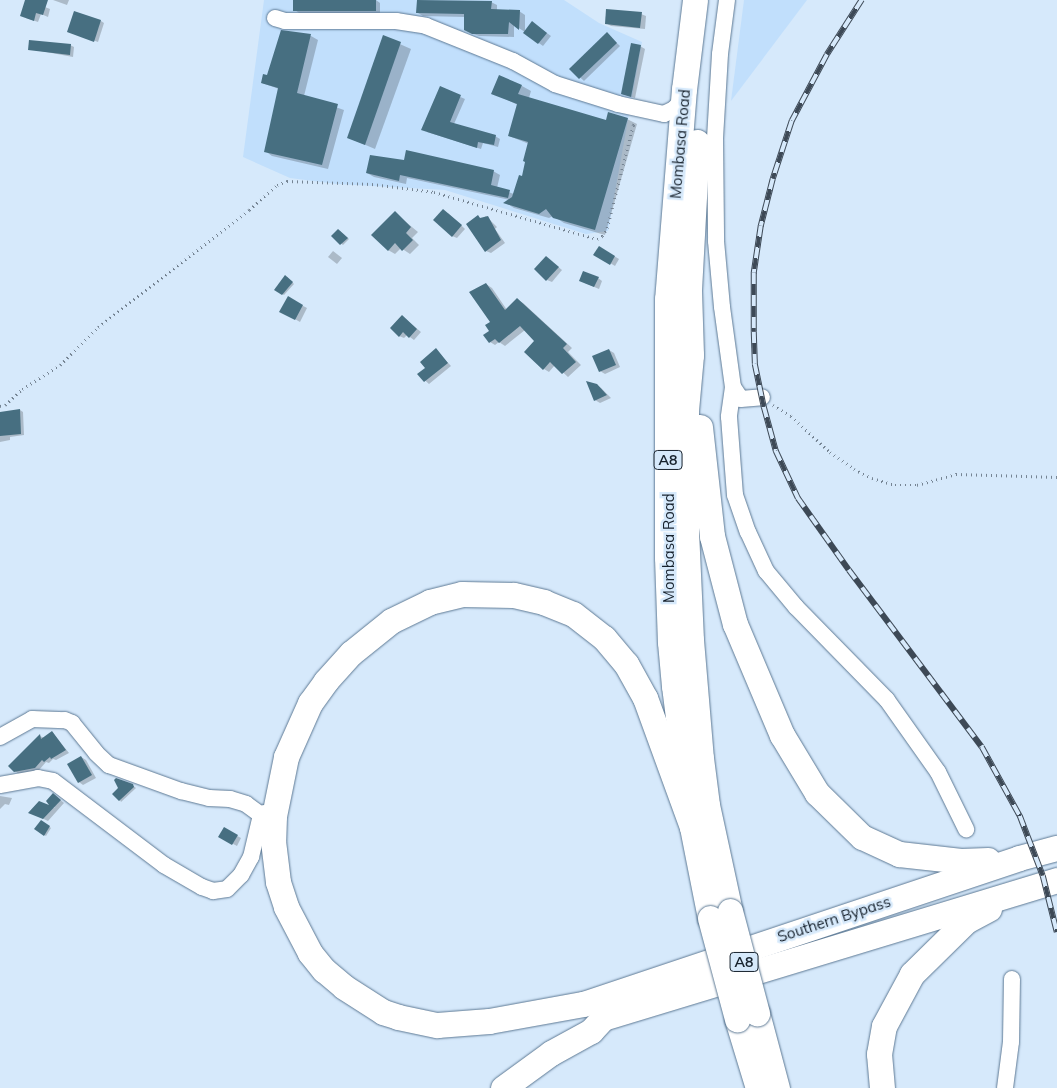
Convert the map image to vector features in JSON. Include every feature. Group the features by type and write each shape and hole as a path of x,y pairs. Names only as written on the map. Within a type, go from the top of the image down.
{"highway":[{"name":"Mombasa Road","path":"695,0 684,98 667,299 667,557 672,668 692,827 720,914 747,1016 758,1088"},
{"name":"Mombasa Road","path":"711,0 697,143 690,291 691,355 686,410 686,530 691,640 701,758 720,914"},
{"path":"691,355 712,536 735,624 782,735 817,793 862,837 899,854 961,862 1019,858"},
{"name":"Southern Bypass","path":"692,827 645,698 626,664 616,651 604,638 573,614 530,598 498,594 462,594 430,602 391,621 351,653 310,703 286,757 267,816 273,841 278,882 286,907 310,954 324,970 363,1000 398,1017 437,1025 489,1021 583,1004 1019,858 1057,848"},
{"name":"Southern Bypass","path":"502,1088 551,1053 591,1031 603,1018 1057,880"},
{"path":"882,1088 879,1054 884,1026 912,974 966,921 1024,890"},
{"name":"Mombasa Road","path":"747,1016 777,1088"}],"street":[{"path":"727,0 720,54 715,138 716,241 722,307 733,387 729,417 735,495 748,532 766,571 796,607 887,700 916,738 938,772 966,829"},
{"path":"275,18 285,21 396,21 426,26 513,60 556,84 645,111 664,114 674,109 684,98"},
{"path":"733,387 737,396 741,399 762,397"},
{"path":"0,737 32,719 65,720 72,723 96,753 109,765 181,791 209,798 230,799 246,804 267,816 248,864 241,875 227,889 213,891 202,887 164,865 53,781 38,778 0,785"},
{"path":"1005,1088 1011,1042 1012,979"}],"path":[{"path":"0,406 5,405 22,389 60,365 98,327 249,210 277,185 287,181 372,184 434,192 597,239 602,236 607,228 633,125 645,111"},
{"path":"762,397 769,400 777,409 791,416 830,452 854,469 872,478 895,485 917,485 956,474 1057,477"}],"shaded area":[{"path":"264,0 564,0 599,23 642,42 608,231 586,234 445,190 337,184 290,178 243,157"},
{"path":"744,0 807,0 731,101"}],"building":[{"path":"25,0 48,0 43,15 36,13 34,21 20,16"},
{"path":"293,0 376,0 376,11 293,11"},
{"path":"417,0 492,1 491,9 520,10 519,30 509,22 508,34 472,34 464,30 464,14 416,13"},
{"path":"606,9 642,12 640,28 605,24"},
{"path":"74,11 101,20 94,42 67,32"},
{"path":"532,21 547,33 538,44 523,33"},
{"path":"281,30 311,34 297,93 338,104 322,165 264,152 278,88 261,83 263,74 267,75"},
{"path":"607,32 617,43 579,79 569,69"},
{"path":"383,35 401,42 365,145 347,138"},
{"path":"29,40 71,44 70,55 28,50"},
{"path":"631,43 641,45 631,97 621,94"},
{"path":"499,75 522,85 518,94 606,120 608,112 628,118 595,230 553,218 546,209 539,214 503,203 512,197 519,175 522,176 525,162 523,161 528,142 508,136 517,104 491,94"},
{"path":"440,86 461,95 450,122 496,135 494,145 478,142 477,148 421,130"},
{"path":"406,150 494,170 491,185 510,190 508,198 400,175 399,181 366,173 370,155 404,160"},
{"path":"443,209 462,225 452,237 433,220"},
{"path":"395,211 411,227 406,233 413,240 402,251 395,243 388,251 371,235"},
{"path":"478,215 480,218 488,216 501,240 485,252 466,224"},
{"path":"338,229 348,238 340,245 331,236"},
{"path":"599,246 615,256 610,265 593,255"},
{"path":"546,256 559,267 546,281 534,269"},
{"path":"583,271 599,277 594,287 579,281"},
{"path":"285,275 293,282 282,295 274,290"},
{"path":"486,283 505,310 517,298 567,344 563,348 576,362 562,374 550,362 543,370 524,352 534,341 520,326 499,343 495,339 489,343 483,335 489,331 485,325 490,322 469,292"},
{"path":"288,296 303,305 295,320 279,312"},
{"path":"402,315 417,329 409,338 403,332 399,337 390,328"},
{"path":"436,348 448,363 424,382 417,374 425,368 420,362"},
{"path":"609,349 616,365 599,372 592,356"},
{"path":"586,381 597,384 607,395 594,401"},
{"path":"20,409 21,434 0,436 0,412"},
{"path":"52,731 66,750 51,759 50,757 44,762 42,760 35,768 14,772 8,766 40,734 41,739"},
{"path":"81,756 92,775 78,783 67,764"},
{"path":"116,778 133,784 134,787 119,801 112,794 118,788 114,780"},
{"path":"53,793 61,800 43,819 28,813 39,801 49,805 46,801"},
{"path":"41,820 50,826 44,836 34,829"},
{"path":"224,827 238,835 232,845 218,837"}],"railway":[{"path":"862,0 827,55 792,121 773,179 761,226 754,273 755,364 776,451 798,498 849,570 982,747 1020,816 1043,876 1057,932"}]}
